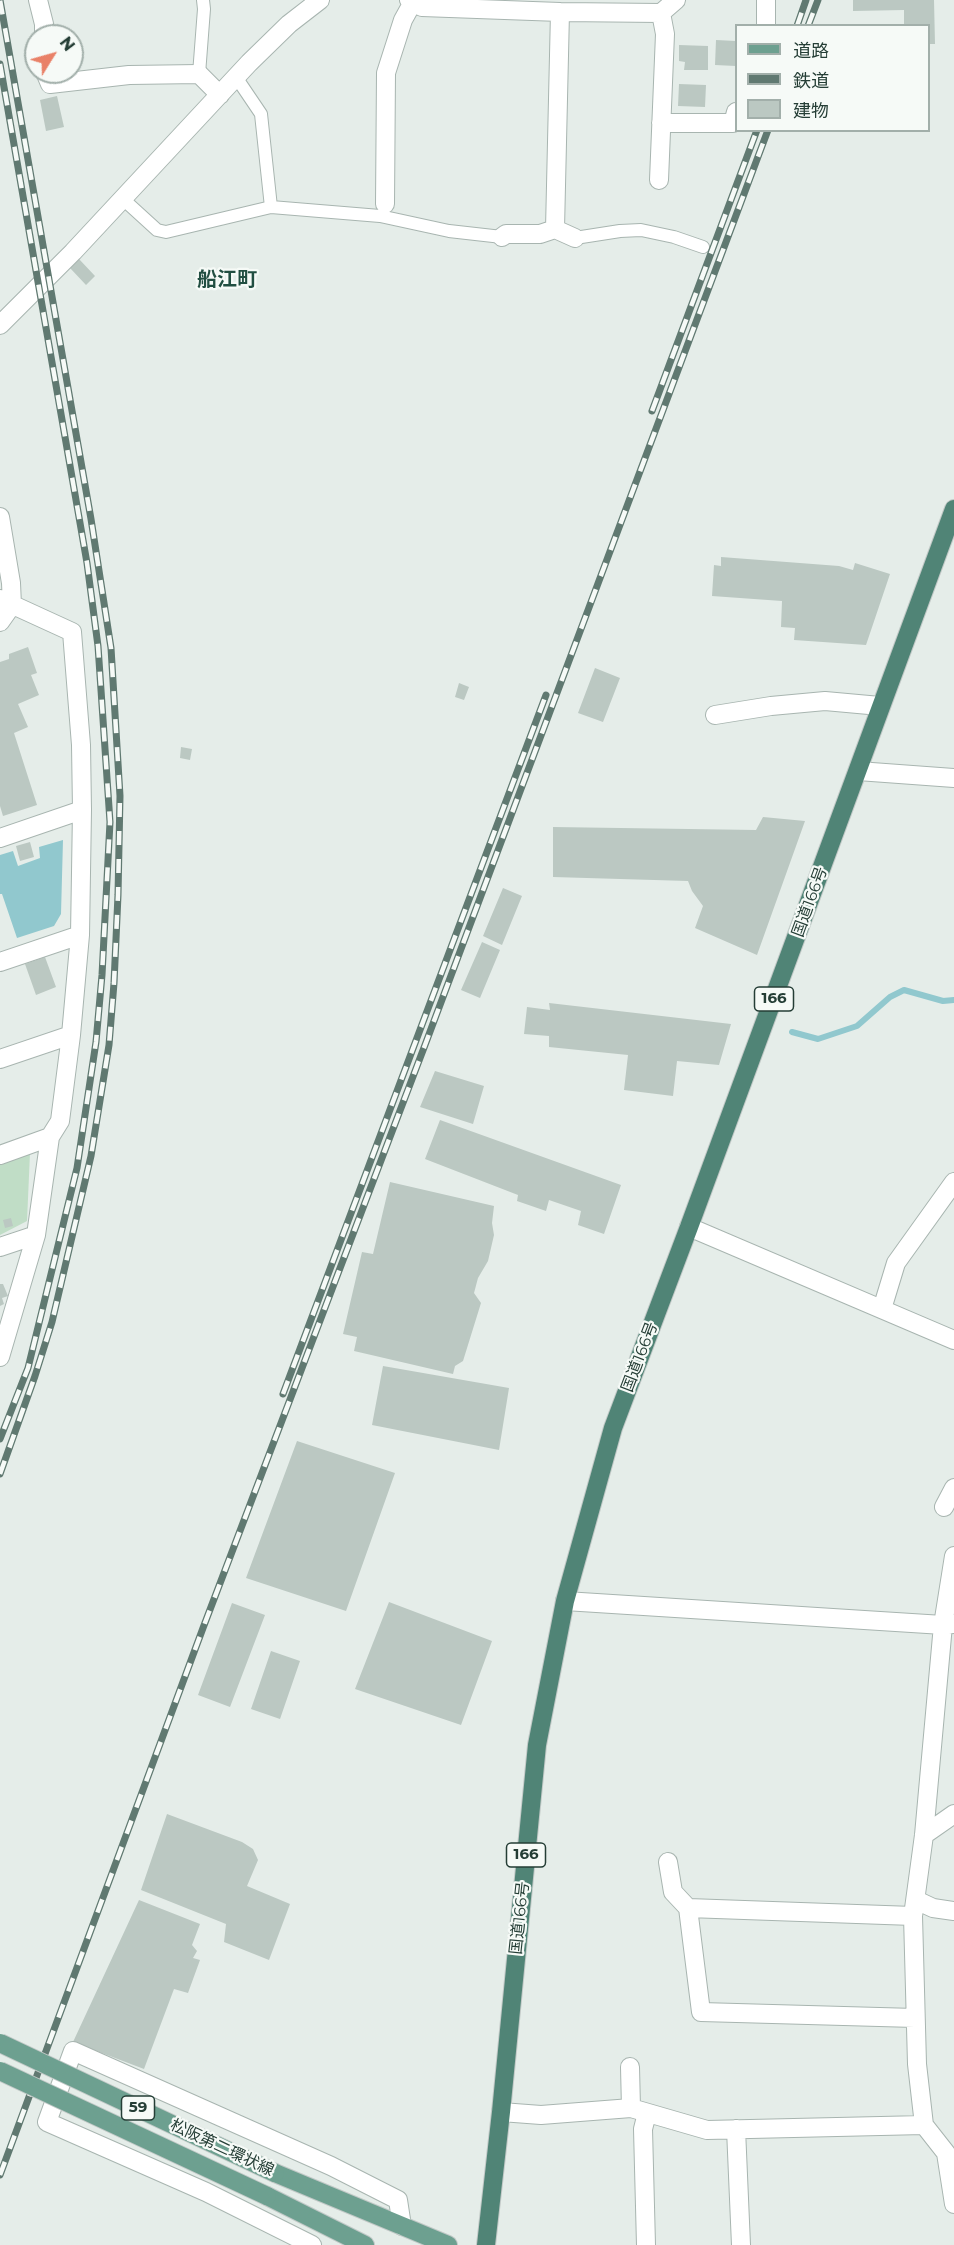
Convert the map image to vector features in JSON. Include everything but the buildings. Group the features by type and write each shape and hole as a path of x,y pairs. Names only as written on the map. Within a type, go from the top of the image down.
{"highway":[{"name":"国道166号","path":"486,2245 537,1745 565,1601 613,1428 954,509"}],"main road":[{"name":"松阪第二環状線","path":"0,2043 275,2173 448,2245"},
{"name":"松阪第二環状線","path":"0,2071 267,2196 365,2245"}],"street":[{"path":"38,0 44,24"},
{"path":"0,325 123,199 236,77 289,24 320,0"},
{"path":"385,204 386,73 411,1 423,7 661,13 676,0"},
{"path":"766,0 766,24"},
{"path":"555,229 560,12"},
{"path":"659,180 665,34 661,13"},
{"path":"84,80 129,75 199,74 220,95"},
{"path":"661,123 732,123 735,115"},
{"path":"502,237 506,234 540,234 555,229 575,238"},
{"path":"0,517 11,583 0,622"},
{"path":"2,1348 36,1234 50,1137 60,1122 80,935 82,810 81,745 72,632 6,602"},
{"path":"715,715 771,706 825,701 880,706"},
{"path":"858,771 954,778"},
{"path":"0,838 82,810"},
{"path":"0,962 80,935"},
{"path":"0,1059 71,1035"},
{"path":"0,1155 50,1137"},
{"path":"882,1309 896,1263 954,1182"},
{"path":"689,1227 954,1340"},
{"path":"0,1247 36,1234"},
{"path":"944,1507 954,1488"},
{"path":"924,2125 917,2064 914,1908 949,1625 954,1556"},
{"path":"565,1601 949,1625"},
{"path":"924,1835 954,1814"},
{"path":"668,1862 673,1892 688,1908 700,2012 915,2018"},
{"path":"688,1908 933,1908 954,1911"},
{"path":"312,2245 206,2192 47,2122 73,2051 331,2166 398,2200 402,2226"},
{"path":"630,2067 643,2129 646,2245"},
{"path":"501,2112 541,2115 639,2110 706,2130 924,2125 950,2147 954,2204"},
{"path":"736,2129 741,2245"}],"lane":[{"path":"199,74 203,0"},
{"path":"236,77 261,114 271,207"},
{"path":"123,199 157,230 166,232 271,207 380,216 449,231 502,237"},
{"path":"575,238 641,230 703,246"}],"green space":[{"path":"30,1153 27,1221 0,1235 0,1163"}],"water":[{"path":"63,840 61,914 54,926 17,938 2,894 0,894 0,855 13,851 18,866 40,858 39,847"}],"waterway":[{"path":"792,1032 818,1039 857,1026 890,997 904,990 943,1001 954,1000"}],"railway":[{"path":"0,0 91,519 111,648 120,796 114,983 109,1045 91,1156 52,1322 0,1474"},
{"path":"798,24 806,0"},
{"path":"809,24 818,0"},
{"path":"0,64 87,563 98,646 110,822 96,1042 77,1168 28,1368 0,1439"},
{"path":"652,411 756,132"},
{"path":"0,2175 203,1628 425,1045 767,132"},
{"path":"283,1394 546,695"}],"district":[{"name":"船江町","path":"227,280"}]}
